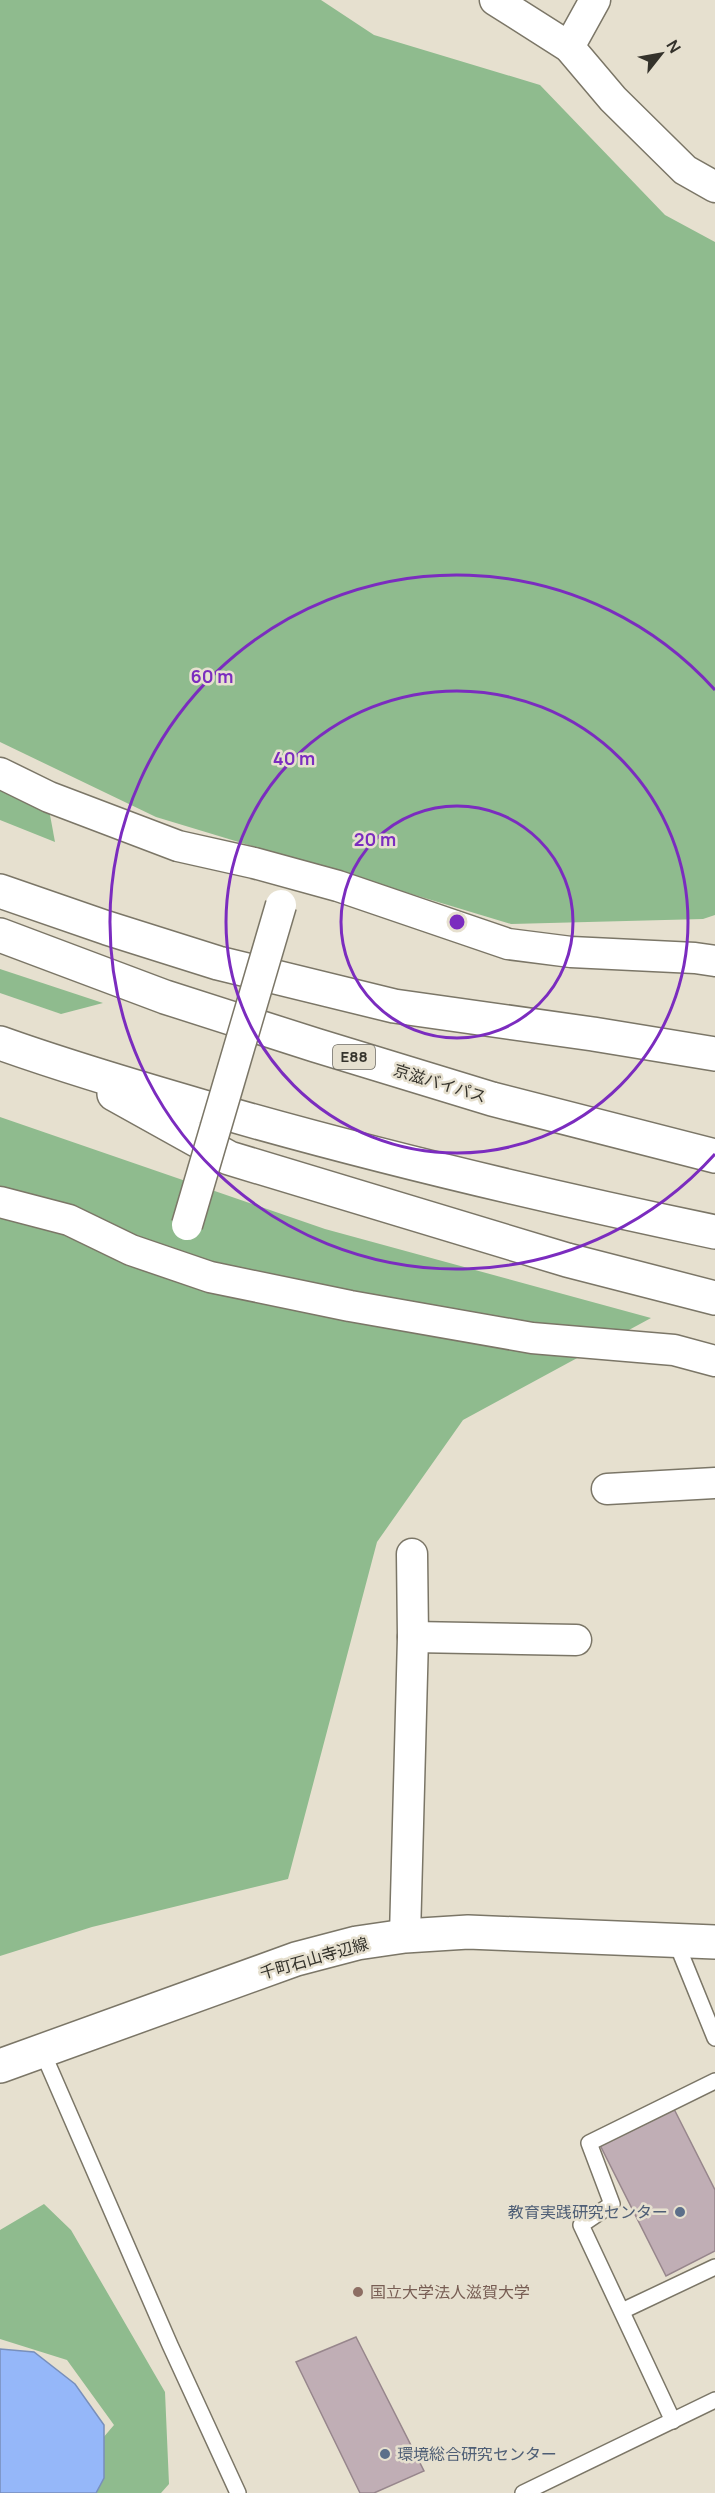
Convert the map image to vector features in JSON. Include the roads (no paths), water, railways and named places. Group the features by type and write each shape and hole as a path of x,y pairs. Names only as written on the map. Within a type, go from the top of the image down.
{"main road":[{"path":"0,891 218,963 394,1006 715,1054"},
{"name":"京滋バイパス","path":"0,934 165,997 326,1048 492,1099 715,1156"},
{"path":"0,1043 65,1066 324,1142 545,1196 715,1232"},
{"path":"65,1066 229,1158 567,1260 715,1299"},
{"name":"千町石山寺辺線","path":"0,2066 43,2053 296,1959 357,1943 405,1936 468,1932 715,1942"}],"street":[{"path":"495,0 569,47 613,99 685,170 715,187"},
{"path":"569,47 595,0"},
{"path":"0,773 49,797 178,846 338,886 508,944 571,952 715,961"},
{"path":"175,1264 291,873"},
{"path":"0,1202 69,1220 131,1250 210,1277 350,1306 532,1338 674,1350 715,1361"},
{"path":"607,1489 715,1483"},
{"path":"405,1936 413,1637 412,1554"},
{"path":"413,1637 576,1640"}],"lane":[{"path":"676,1942 715,2038"},
{"path":"43,2053 170,2345 238,2493"},
{"path":"673,2421 581,2225 612,2204 589,2143 715,2081"},
{"path":"622,2311 715,2267"},
{"path":"523,2493 715,2400"}],"water":[{"path":"0,2349 34,2352 75,2384 104,2425 104,2478 96,2493 0,2493"}],"place":[{"name":"教育実践研究センター","path":"680,2212"},
{"name":"国立大学法人滋賀大学","path":"358,2292"},
{"name":"環境総合研究センター","path":"385,2454"}]}
